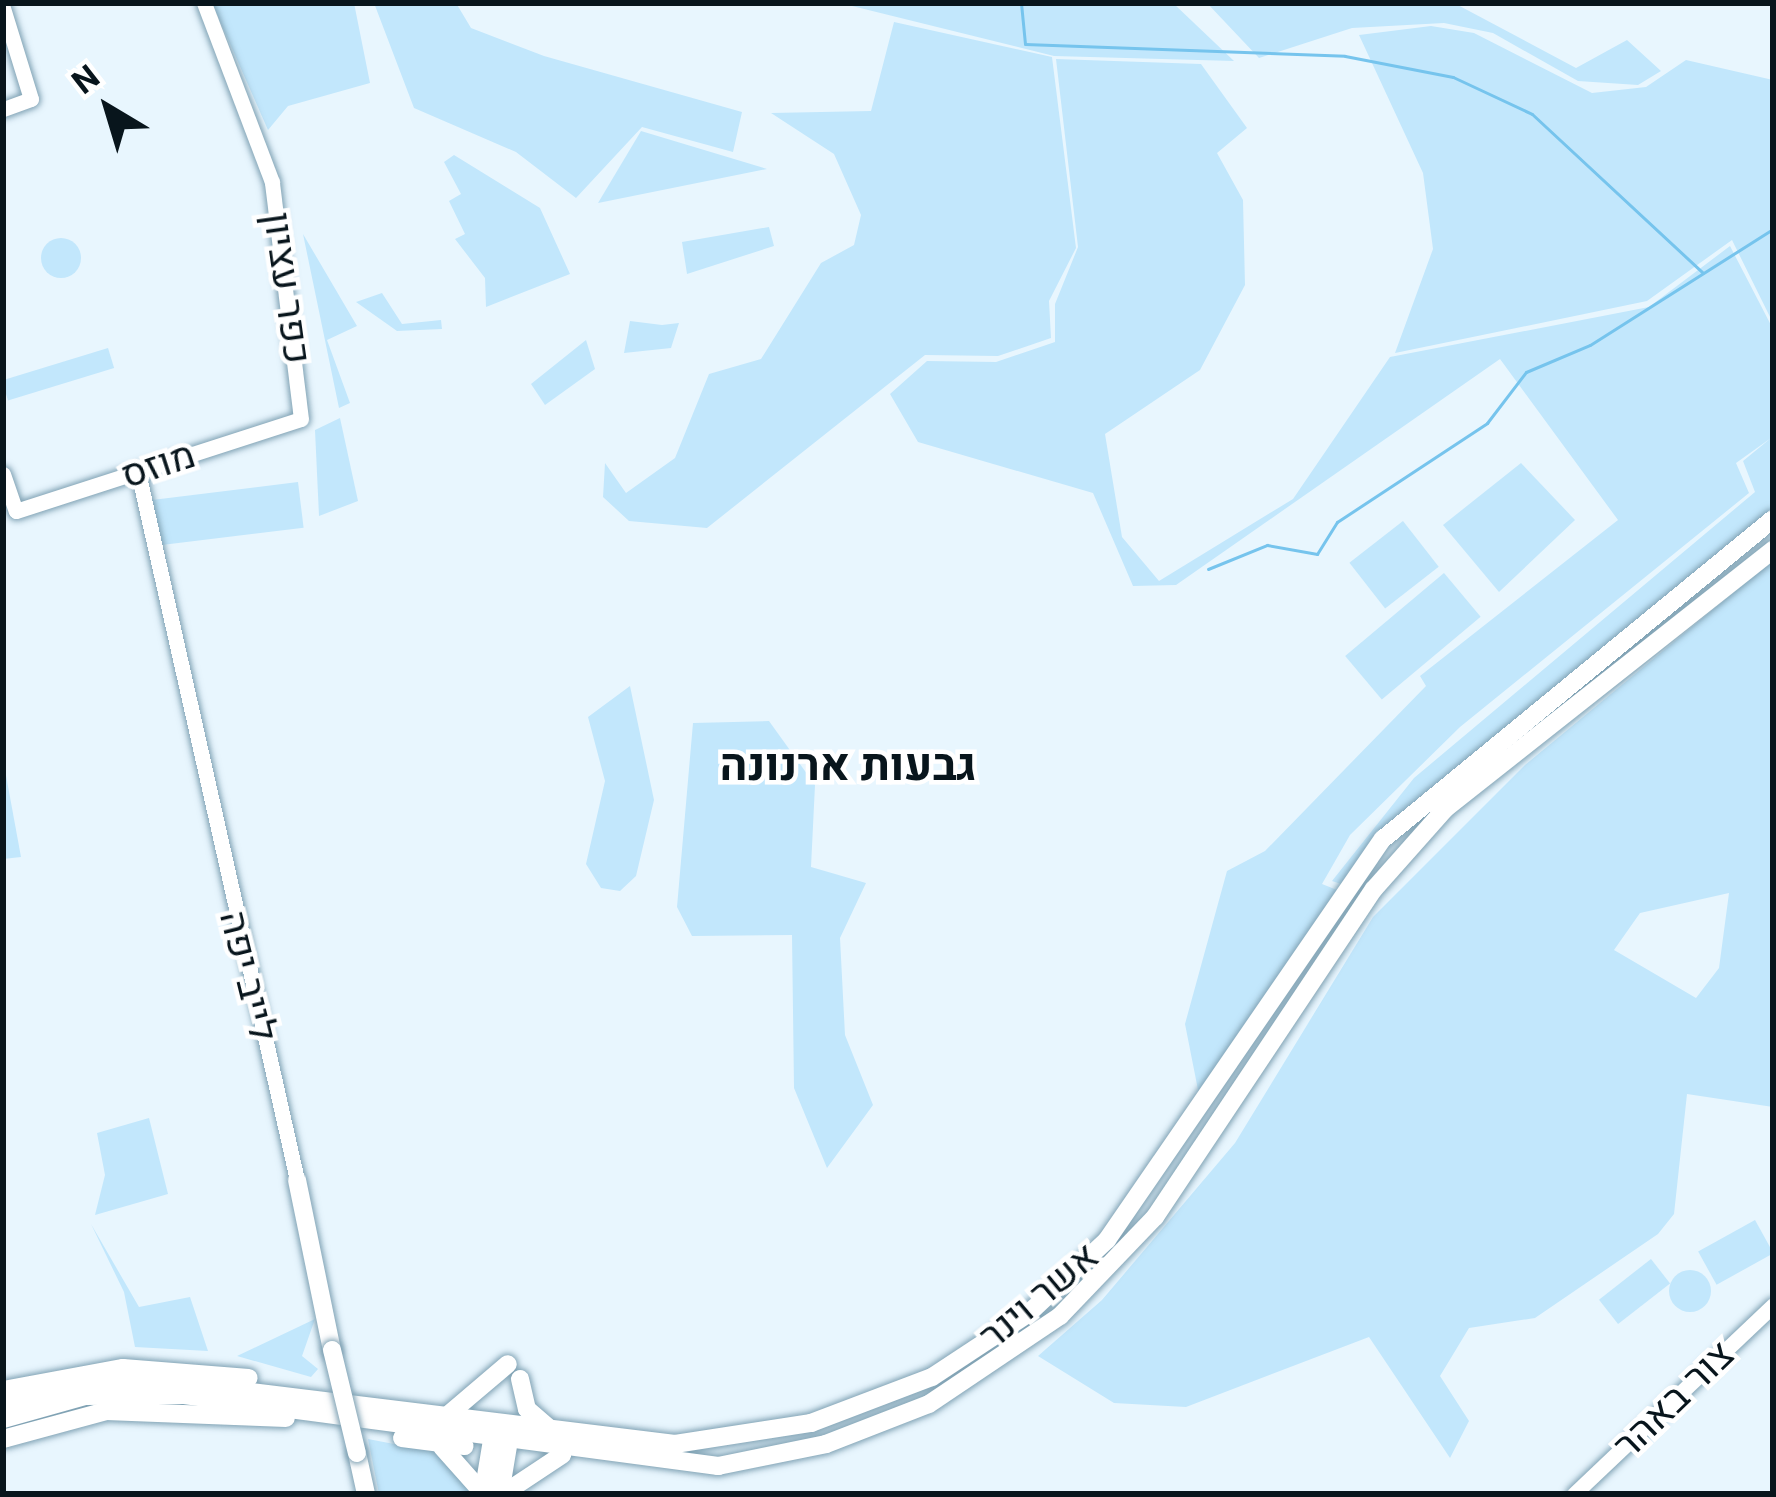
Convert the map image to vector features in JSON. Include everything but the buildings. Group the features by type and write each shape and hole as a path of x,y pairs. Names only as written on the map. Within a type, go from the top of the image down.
{"main road":[{"name":"אשר וינר","path":"3,1418 157,1393 502,1433 675,1444 811,1424 932,1377 1028,1313 1147,1191 1383,838 1773,519"},
{"name":"אשר וינר","path":"3,1404 111,1381 289,1389 446,1415 571,1453 678,1466 798,1452 928,1404 1029,1341 1192,1168 1407,848 1485,772 1773,550"},
{"name":"לייב יפה","path":"297,1180 364,1487"},
{"path":"3,1390 156,1367 289,1389"},
{"path":"446,1415 514,1372 527,1409 556,1433"},
{"path":"3,1438 84,1414 160,1410 438,1445 502,1433"},
{"path":"501,1494 502,1433"},
{"path":"483,1494 502,1433"},
{"path":"438,1445 465,1460 483,1494"},
{"path":"501,1494 571,1453"}],"street":[{"name":"כפר עציון","path":"204,3 266,158 295,307 301,418"},
{"path":"3,8 31,99 3,109"},
{"name":"מוזס","path":"3,474 16,511 301,418"},
{"name":"לייב יפה","path":"138,472 297,1180"},
{"name":"צור באהר","path":"1574,1494 1773,1305"}],"shaded area":[{"path":"212,3 354,3 370,83 288,106 268,130"},
{"path":"374,3 456,3 471,28 544,56 742,112 733,152 642,127 576,198 516,152 414,108"},
{"path":"840,3 1173,3 1234,61 1054,56"},
{"path":"1207,3 1454,3 1576,68 1627,40 1661,71 1638,85 1578,81 1493,33 1444,23 1352,28 1259,58"},
{"path":"894,22 1052,57 1076,248 1049,301 1051,338 998,356 925,355 707,528 629,521 603,497 605,463 626,493 675,458 709,374 761,359 821,263 854,245 861,215 834,154 771,113 871,111"},
{"path":"1431,26 1474,33 1592,93 1646,87 1686,60 1773,80 1773,323 1732,240 1647,301 1395,353 1433,249 1423,173 1359,35"},
{"path":"1056,59 1201,64 1247,128 1217,153 1243,200 1245,285 1200,370 1105,434 1122,537 1159,581 1293,499 1390,357 1649,307 1730,246 1773,329 1773,508 1428,791 1341,884 1332,881 1414,778 1755,492 1743,461 1771,438 1736,463 1749,493 1460,727 1350,835 1322,884 1337,890 1200,1100 1185,1024 1227,871 1265,851 1426,686 1420,676 1618,520 1500,359 1176,585 1133,586 1093,493 918,442 890,394 927,361 996,362 1055,342 1055,304 1078,247"},
{"path":"641,131 767,169 598,203"},
{"path":"454,155 540,208 570,274 486,307 485,278 455,239 465,234 449,201 461,194 444,162"},
{"path":"769,227 774,246 687,274 682,242"},
{"path":"303,234 357,326 327,340 350,403 339,408"},
{"path":"61,238 75,244 81,258 75,272 61,278 47,272 41,258 47,244"},
{"path":"382,293 402,324 441,320 442,329 397,331 356,302"},
{"path":"630,321 679,323 671,348 624,353"},
{"path":"586,340 595,369 545,405 531,384"},
{"path":"108,348 114,368 8,401 3,380"},
{"path":"340,418 358,501 319,516 315,430"},
{"path":"1521,463 1575,520 1499,592 1443,525"},
{"path":"298,482 304,528 158,546 152,500"},
{"path":"1403,521 1439,567 1385,609 1349,563"},
{"path":"1773,560 1773,1107 1687,1094 1674,1214 1658,1234 1535,1318 1469,1328 1440,1376 1469,1421 1450,1458 1369,1337 1186,1407 1114,1403 1038,1356 1102,1300 1235,1143 1373,917 1525,765","holes":["1729,893 1719,968 1696,998 1614,950 1640,913"]},
{"path":"1444,573 1481,617 1382,700 1345,656"},
{"path":"630,686 654,800 636,876 620,891 601,888 586,864 605,781 588,717"},
{"path":"769,721 815,785 811,867 866,883 840,938 845,1035 873,1105 827,1168 794,1088 792,935 692,936 677,907 693,723"},
{"path":"3,759 21,857 3,859"},
{"path":"149,1118 168,1194 95,1215 105,1175 97,1133"},
{"path":"1755,1220 1773,1253 1717,1285 1698,1252"},
{"path":"91,1224 139,1307 190,1297 208,1351 135,1347 124,1292"},
{"path":"1651,1259 1670,1283 1618,1324 1599,1300"},
{"path":"1690,1270 1705,1276 1711,1291 1705,1306 1690,1312 1675,1306 1669,1291 1675,1276"},
{"path":"315,1319 302,1356 318,1369 311,1377 237,1356"},
{"path":"368,1439 446,1454 475,1494 379,1494"}],"waterway":[{"path":"1021,3 1025,44 1345,56 1453,77 1532,114 1703,273"},
{"path":"1208,569 1267,545 1317,554 1337,522 1487,423 1526,372 1590,345 1773,229"}],"district":[{"name":"גבעות ארנונה","path":"848,765"}]}
